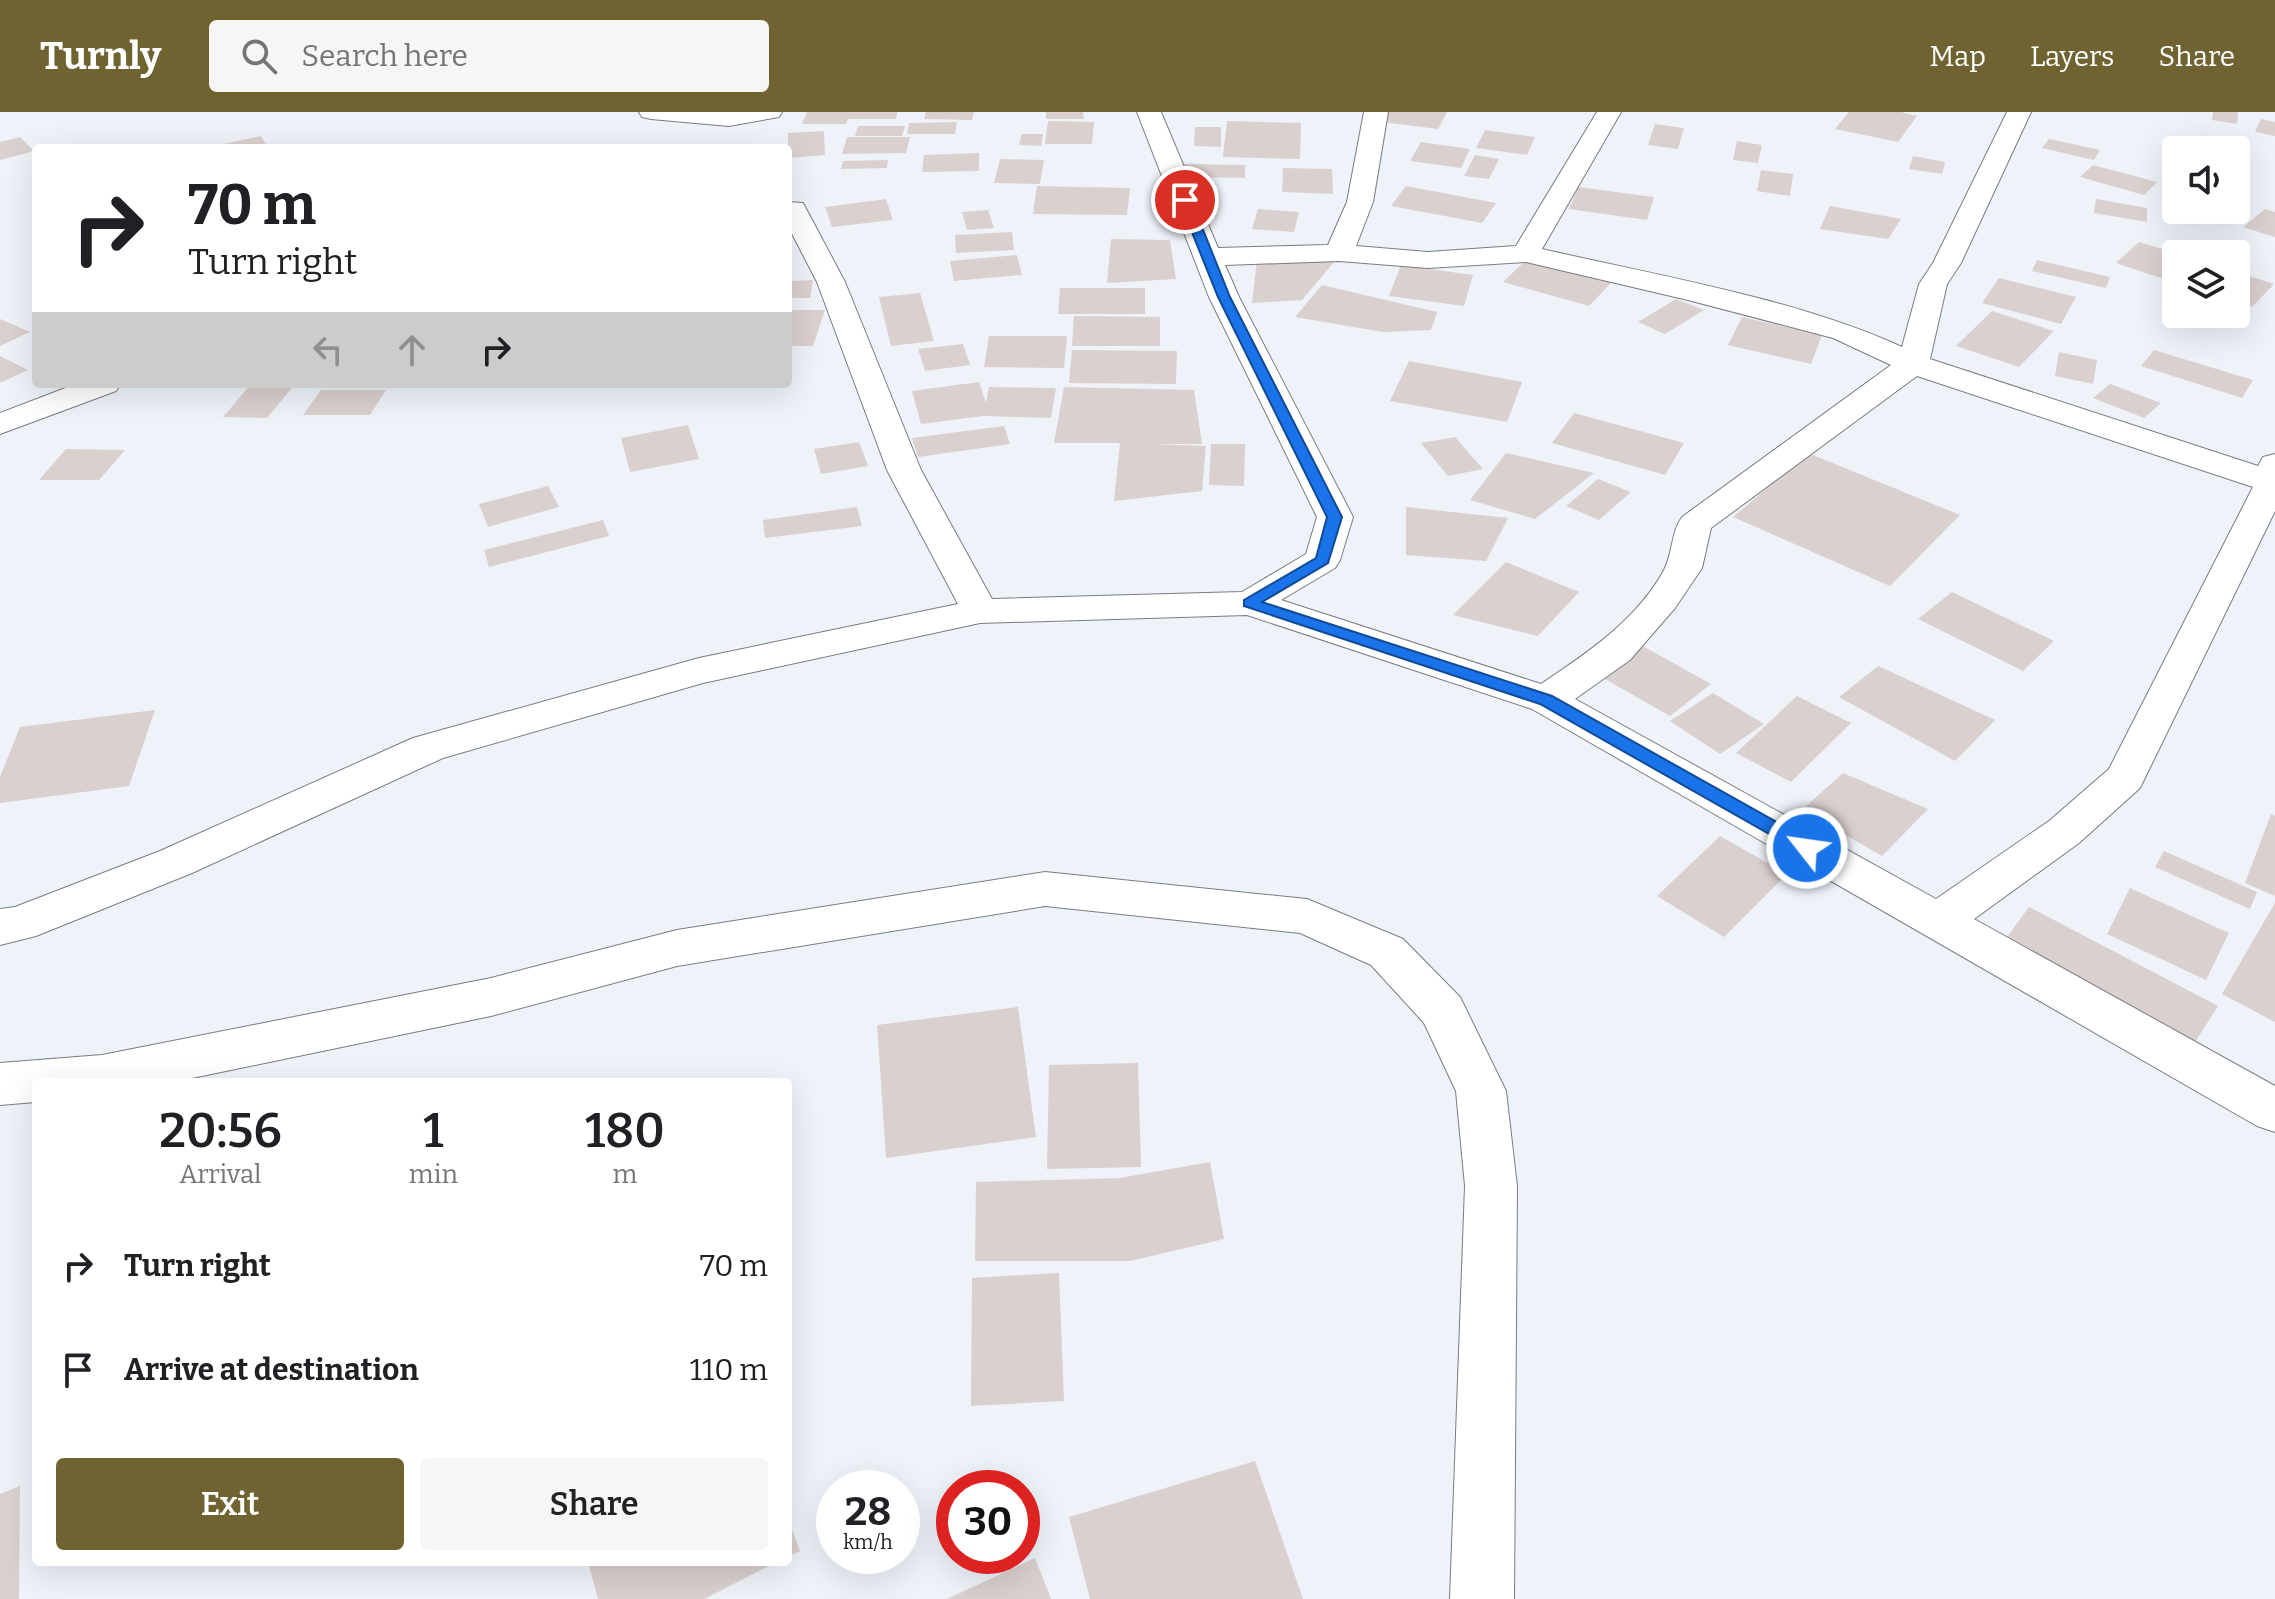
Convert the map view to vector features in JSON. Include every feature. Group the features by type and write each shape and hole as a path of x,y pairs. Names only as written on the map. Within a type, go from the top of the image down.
{"street":[{"path":"651,112 729,119 770,112"},
{"path":"1149,112 1224,297 1335,517 1322,560 1250,603"},
{"path":"1339,253 1360,202 1376,112"},
{"path":"1526,254 1609,112"},
{"path":"1546,700 1616,651 1662,600 1684,568 1694,524 1913,364 1933,284 1947,263 2019,112"},
{"path":"793,209 831,282 904,470 980,611"},
{"path":"1208,257 1339,253 1428,260 1526,254 1693,292 1844,332 1913,364 2274,476 2125,778 2064,832 1938,921"},
{"path":"0,424 94,388"},
{"path":"0,927 20,924 176,862 428,748 585,706 699,671 980,611 1250,603 1546,700 2275,1111"},
{"path":"76,1078 102,1076 491,997 677,948 1045,889 1307,916 1387,952 1443,1011 1481,1091 1491,1186 1482,1599"},
{"path":"0,1084 32,1081"}],"building":[{"path":"807,112 897,112 896,119 848,119 846,124 802,124"},
{"path":"926,112 974,112 972,120 924,119"},
{"path":"1046,112 1083,112 1084,119 1046,119"},
{"path":"1387,112 1447,112 1438,129 1382,122"},
{"path":"1849,112 1901,112 1917,116 1898,142 1835,129"},
{"path":"2213,112 2238,112 2237,124 2212,120"},
{"path":"2261,119 2275,122 2275,136 2255,132"},
{"path":"1048,121 1094,122 1092,144 1045,144"},
{"path":"1227,121 1301,123 1300,159 1223,157"},
{"path":"957,122 955,134 907,134 909,123"},
{"path":"1655,124 1684,128 1678,149 1648,145"},
{"path":"858,126 905,126 902,136 855,136"},
{"path":"1195,127 1221,127 1221,147 1194,146"},
{"path":"1485,130 1535,137 1527,155 1476,148"},
{"path":"824,131 825,155 792,158 788,133"},
{"path":"1022,134 1043,134 1041,146 1019,145"},
{"path":"261,136 266,144 223,144"},
{"path":"20,137 32,152 0,160 0,142"},
{"path":"847,137 910,137 906,153 842,154"},
{"path":"2049,139 2100,150 2094,160 2042,148"},
{"path":"1737,141 1762,145 1758,163 1733,160"},
{"path":"1421,142 1470,149 1461,168 1410,161"},
{"path":"979,153 979,171 922,172 924,155"},
{"path":"1475,155 1499,159 1489,179 1464,176"},
{"path":"1913,156 1945,162 1942,174 1909,169"},
{"path":"1000,159 1044,160 1040,184 994,183"},
{"path":"888,160 887,168 841,169 843,161"},
{"path":"1183,164 1245,165 1245,178 1182,177"},
{"path":"2093,165 2157,182 2144,195 2080,177"},
{"path":"1283,168 1332,169 1333,194 1282,192"},
{"path":"1761,170 1793,174 1790,196 1757,191"},
{"path":"1037,186 1130,188 1127,215 1033,214"},
{"path":"1406,186 1496,203 1482,223 1391,206"},
{"path":"1578,187 1654,197 1647,220 1569,209"},
{"path":"886,199 893,220 832,227 825,207"},
{"path":"2096,199 2147,208 2147,222 2094,213"},
{"path":"1830,206 1901,219 1888,239 1820,229"},
{"path":"1258,209 1299,212 1294,232 1252,229"},
{"path":"2265,209 2275,212 2275,237 2243,227"},
{"path":"988,210 994,228 967,230 962,212"},
{"path":"1012,232 1014,250 956,253 955,235"},
{"path":"1111,239 1170,240 1176,279 1107,283"},
{"path":"2139,242 2162,249 2162,278 2116,263"},
{"path":"1017,255 1022,275 954,281 950,261"},
{"path":"1529,257 1614,280 1589,306 1503,282"},
{"path":"1257,259 1334,262 1302,300 1252,303"},
{"path":"2037,260 2110,277 2106,288 2032,271"},
{"path":"1401,265 1473,275 1464,306 1389,296"},
{"path":"2250,276 2274,284 2252,307"},
{"path":"1999,278 2076,297 2061,324 1982,303"},
{"path":"813,280 810,298 792,298 792,281"},
{"path":"1322,285 1437,312 1431,330 1383,332 1295,317"},
{"path":"1060,288 1145,288 1145,314 1058,314"},
{"path":"920,293 934,341 891,346 879,297"},
{"path":"1676,299 1704,310 1665,334 1638,322"},
{"path":"792,310 825,310 813,346 792,346"},
{"path":"1992,311 2054,331 2019,367 1956,346"},
{"path":"1074,316 1160,317 1160,346 1072,346"},
{"path":"1742,317 1822,335 1811,364 1728,345"},
{"path":"0,319 30,332 0,346"},
{"path":"989,336 1067,336 1064,368 984,367"},
{"path":"963,344 970,365 925,371 918,349"},
{"path":"1072,350 1177,351 1176,384 1069,383"},
{"path":"2154,350 2253,380 2242,398 2141,366"},
{"path":"2059,352 2097,360 2093,384 2055,376"},
{"path":"0,356 28,370 0,383"},
{"path":"1409,361 1522,382 1507,422 1390,401"},
{"path":"979,382 986,403 989,387 1056,388 1051,418 983,416 921,424 912,391"},
{"path":"2110,384 2161,403 2144,418 2093,398"},
{"path":"1064,387 1194,390 1202,444 1152,444 1206,446 1202,491 1114,501 1120,443 1054,443"},
{"path":"248,388 292,388 267,418 223,417"},
{"path":"321,390 386,390 370,415 303,415"},
{"path":"1574,413 1684,443 1665,475 1552,443"},
{"path":"688,425 699,459 630,472 621,438"},
{"path":"1004,426 1010,444 918,457 912,438"},
{"path":"1455,437 1483,469 1448,476 1421,443"},
{"path":"859,442 868,466 821,474 814,449"},
{"path":"1211,444 1245,444 1244,486 1209,485"},
{"path":"66,449 125,450 99,480 39,480"},
{"path":"1506,453 1594,473 1535,519 1470,500"},
{"path":"1808,453 1960,515 1890,586 1733,517"},
{"path":"1598,479 1631,492 1599,520 1566,506"},
{"path":"548,486 559,507 488,527 479,504"},
{"path":"857,507 862,526 765,538 763,520"},
{"path":"1406,507 1508,518 1486,561 1406,555"},
{"path":"603,520 609,536 489,567 484,550"},
{"path":"1506,562 1579,592 1538,636 1453,615"},
{"path":"1952,592 2054,641 2023,671 1918,619"},
{"path":"1639,644 1711,684 1670,716 1598,675"},
{"path":"1878,666 1995,720 1955,761 1839,697"},
{"path":"1713,693 1764,724 1720,754 1670,721"},
{"path":"1797,696 1851,723 1791,782 1736,753"},
{"path":"155,710 129,786 0,803 0,777 20,727"},
{"path":"1843,773 1928,809 1882,856 1802,810"},
{"path":"2271,814 2275,816 2275,896 2245,883"},
{"path":"1720,836 1787,874 1724,937 1657,896"},
{"path":"2164,851 2257,892 2250,909 2155,867"},
{"path":"2130,888 2229,933 2206,980 2107,934"},
{"path":"2275,903 2275,1022 2222,994"},
{"path":"2029,907 2218,1006 2195,1042 2005,940"},
{"path":"1018,1007 1036,1137 886,1158 877,1025"},
{"path":"1138,1063 1141,1167 1047,1169 1049,1065"},
{"path":"1210,1162 1224,1239 1130,1261 975,1261 976,1182 1120,1178"},
{"path":"1059,1273 1064,1401 971,1406 972,1278"},
{"path":"1255,1461 1303,1599 1090,1599 1069,1517"},
{"path":"20,1486 19,1599 0,1599 0,1494"},
{"path":"792,1530 800,1551 792,1555"},
{"path":"589,1566 769,1566 704,1599 598,1599"},
{"path":"1040,1571 1051,1599 947,1599 1001,1574 1040,1574"}],"route":[{"path":"1185,200 1224,297 1335,517 1322,560 1250,603 1546,700 1807,848"}]}
